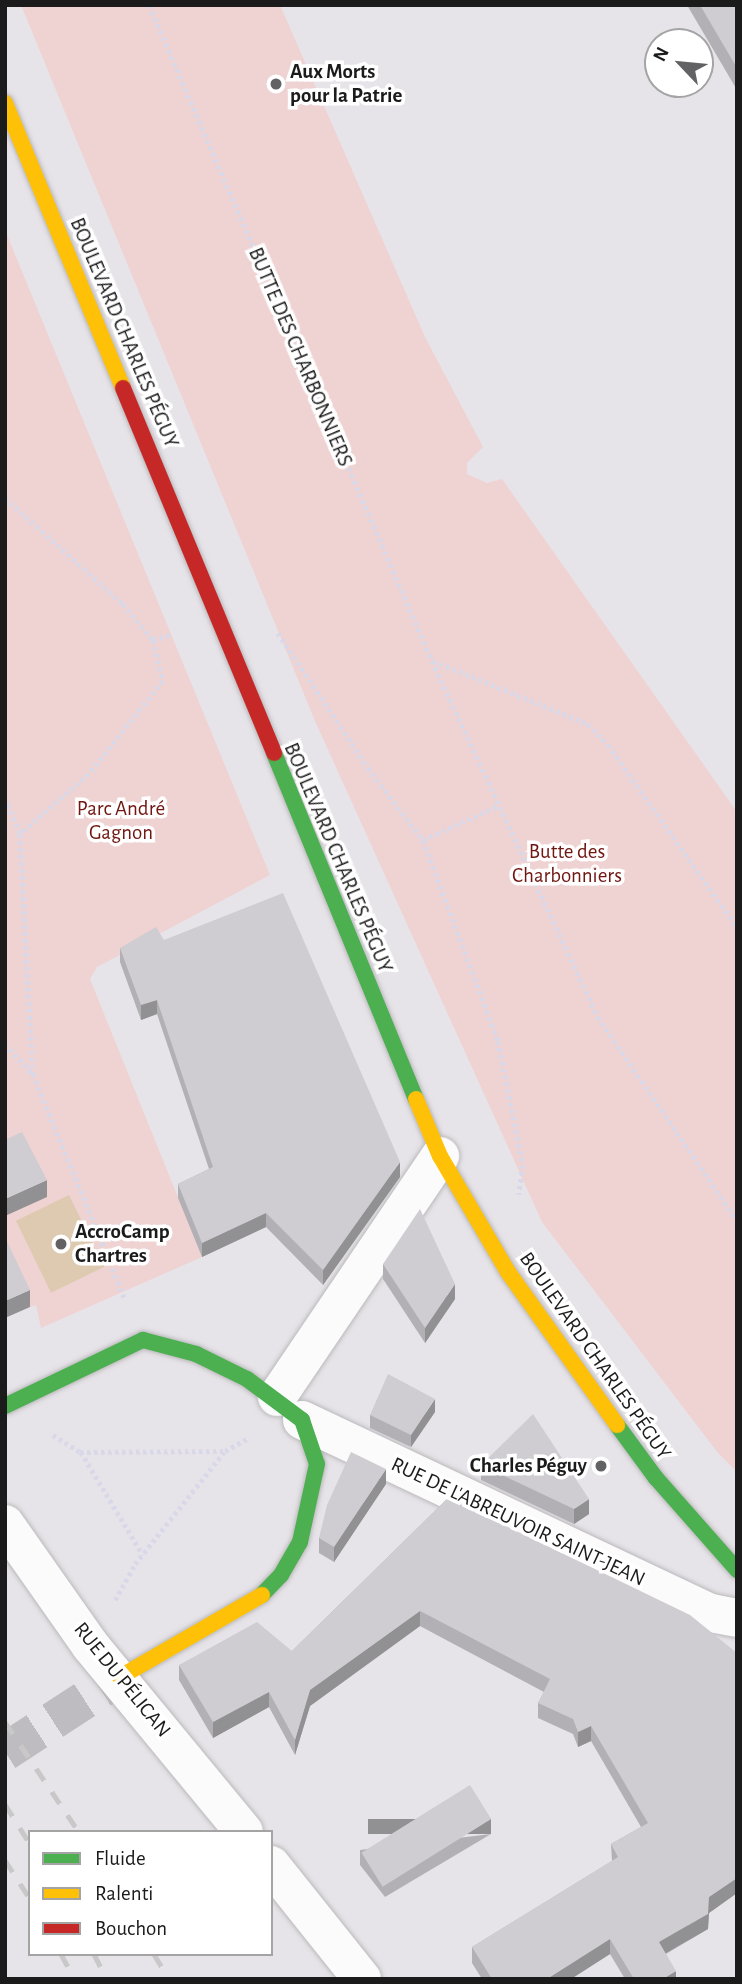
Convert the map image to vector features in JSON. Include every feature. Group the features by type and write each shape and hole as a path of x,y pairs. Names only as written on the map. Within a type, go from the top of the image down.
{"main road":[{"name":"BOULEVARD CHARLES PÉGUY","path":"5,103 220,620 257,720 439,1156 508,1272 656,1478 737,1570"},
{"path":"6,1406 143,1340 195,1354 290,1410 317,1464 300,1542 281,1575 254,1604 120,1676"}],"street":[{"path":"290,1410 439,1156"},
{"name":"RUE DE L'ABREUVOIR SAINT-JEAN","path":"290,1410 711,1613 737,1618"},
{"name":"RUE DU PÉLICAN","path":"5,1524 90,1645 120,1676 242,1830"},
{"path":"273,1868 362,1979"}],"path":[{"name":"BUTTE DES CHARBONNIERS","path":"149,5 432,661 598,1017 737,1221"},
{"path":"5,498 123,604 153,640 163,681 89,774 20,834"},
{"path":"153,640 261,609 368,768 423,840 498,1041 523,1165 508,1272"},
{"path":"432,661 588,724 608,745 737,927"},
{"path":"5,798 20,834 33,1074 143,1340"},
{"path":"423,840 498,806"},
{"path":"5,1044 33,1074"},
{"path":"6,1406 80,1452 143,1555"},
{"path":"90,1645 143,1555 225,1451 290,1410"},
{"path":"80,1452 225,1451"}],"green space":[{"name":"Butte des Charbonniers","path":"21,5 280,5 425,337 483,447 467,463 467,474 487,483 502,479 737,812 737,1472 718,1453 542,1222 315,721"},
{"name":"Parc André Gagnon","path":"5,230 270,875 97,967 90,979 202,1257 41,1328 36,1305 30,1307 5,1254"}],"shaded area":[{"name":"AccroCamp Chartres","path":"69,1195 104,1267 51,1293 16,1221"}],"building":[{"path":"700,5 737,5 737,68 714,28"},
{"path":"283,893 400,1162 323,1270 266,1213 202,1243 178,1184 213,1167 157,1000 141,1005 120,948 156,927 164,940"},
{"path":"22,1132 47,1180 5,1199 5,1140"},
{"path":"420,1209 455,1284 425,1328 383,1264"},
{"path":"5,1237 30,1290 5,1301"},
{"path":"388,1374 435,1399 411,1435 370,1415"},
{"path":"533,1414 589,1499 574,1509 481,1465"},
{"path":"351,1452 386,1469 334,1547 319,1538 327,1505"},
{"path":"448,1498 690,1615 737,1653 737,1878 709,1897 708,1914 659,1942 676,1971 663,1979 634,1979 610,1939 547,1979 492,1979 472,1947 618,1857 611,1844 648,1823 591,1726 578,1732 573,1719 538,1703 550,1679 420,1611 310,1690 295,1740 269,1692 213,1722 179,1665 257,1622 292,1651"},
{"path":"470,1785 491,1819 383,1887 361,1853"}],"tunnel":[{"path":"5,1752 120,1677"}],"railway":[{"path":"5,1722 78,1830"},
{"path":"5,1804 28,1841"},
{"path":"5,1860 28,1896"},
{"path":"62,1956 75,1979"},
{"path":"95,1956 107,1979"},
{"path":"155,1956 169,1979"}],"traffic: fast":[{"path":"274,753 416,1099"},
{"path":"5,1406 143,1340 196,1354 247,1379 302,1420 317,1464 300,1542 281,1575 262,1595"},
{"path":"617,1425 656,1478 737,1570"}],"traffic: slow":[{"path":"5,103 123,388"},
{"path":"416,1099 440,1156 508,1272 617,1425"},
{"path":"120,1677 262,1595"}],"traffic: jam":[{"path":"123,388 274,753"}],"place":[{"name":"Aux Morts pour la Patrie","path":"276,84"},
{"name":"AccroCamp Chartres","path":"61,1244"},
{"name":"Charles Péguy","path":"601,1466"}]}
